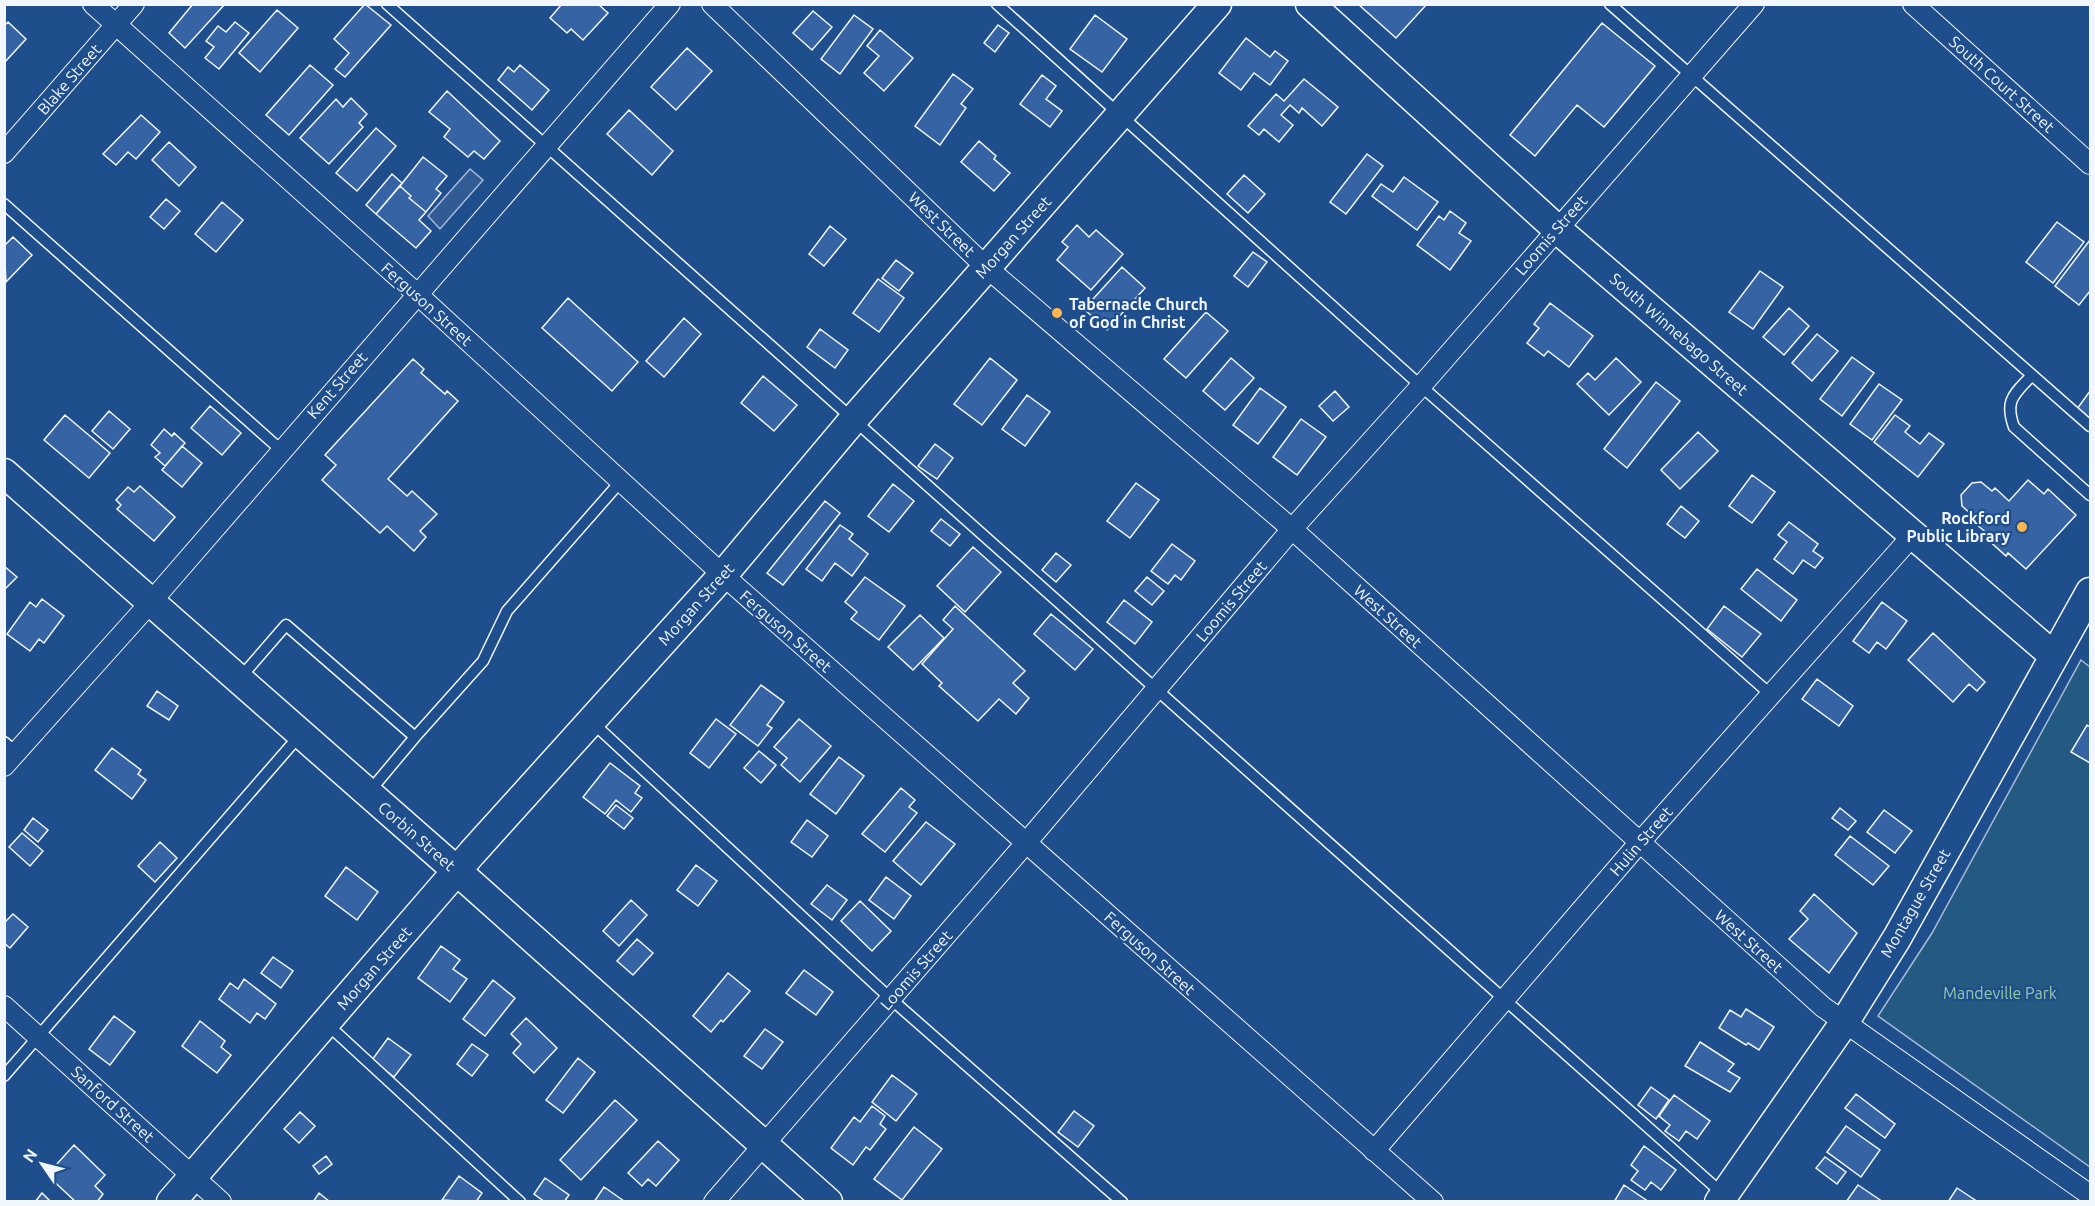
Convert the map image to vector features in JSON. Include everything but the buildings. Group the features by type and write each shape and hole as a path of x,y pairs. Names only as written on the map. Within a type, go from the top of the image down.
{"street":[{"name":"Ferguson Street","path":"93,4 417,294 723,575 1433,1202"},
{"name":"Blake Street","path":"4,153 134,4"},
{"name":"Kent Street","path":"8,753 150,603 280,450 670,4"},
{"name":"West Street","path":"712,4 986,267 1292,529 1844,1023 2091,1195"},
{"name":"Morgan Street","path":"171,1202 458,871 723,575 853,420 1217,4"},
{"name":"South Winnebago Street","path":"1310,4 1557,229 2054,656"},
{"name":"Loomis Street","path":"714,1202 1026,843 1292,529 1421,386 1754,4"},
{"name":"South Court Street","path":"1913,4 2091,164"},
{"name":"Corbin Street","path":"4,473 300,735 458,871 766,1144 828,1202"},
{"name":"Hulin Street","path":"1374,1151 1640,842 1913,535"},
{"name":"Montague Street","path":"1721,1198 1844,1023 1897,938 2091,592"},
{"name":"Sanford Street","path":"4,1006 221,1202"}],"lane":[{"path":"387,4 1504,1001 1721,1198"},
{"path":"997,4 1421,386 1770,694"},
{"path":"1610,4 2091,426"},
{"path":"4,204 280,450"},
{"path":"2032,375 2010,399 2008,412 2014,427 2091,495"},
{"path":"368,793 483,661 507,611 621,481"},
{"path":"238,680 286,625 416,737"},
{"path":"591,722 891,999 1122,1202"},
{"path":"4,1076 300,735"},
{"path":"326,1023 520,1202"}],"green space":[{"name":"Mandeville Park","path":"2081,660 2090,667 2090,1167 1878,1016 1932,933"}],"shaded area":[{"path":"470,169 483,180 440,229 428,216"}],"place":[{"name":"Tabernacle Church of God in Christ","path":"1057,313"},
{"name":"Rockford Public Library","path":"2022,527"}]}
